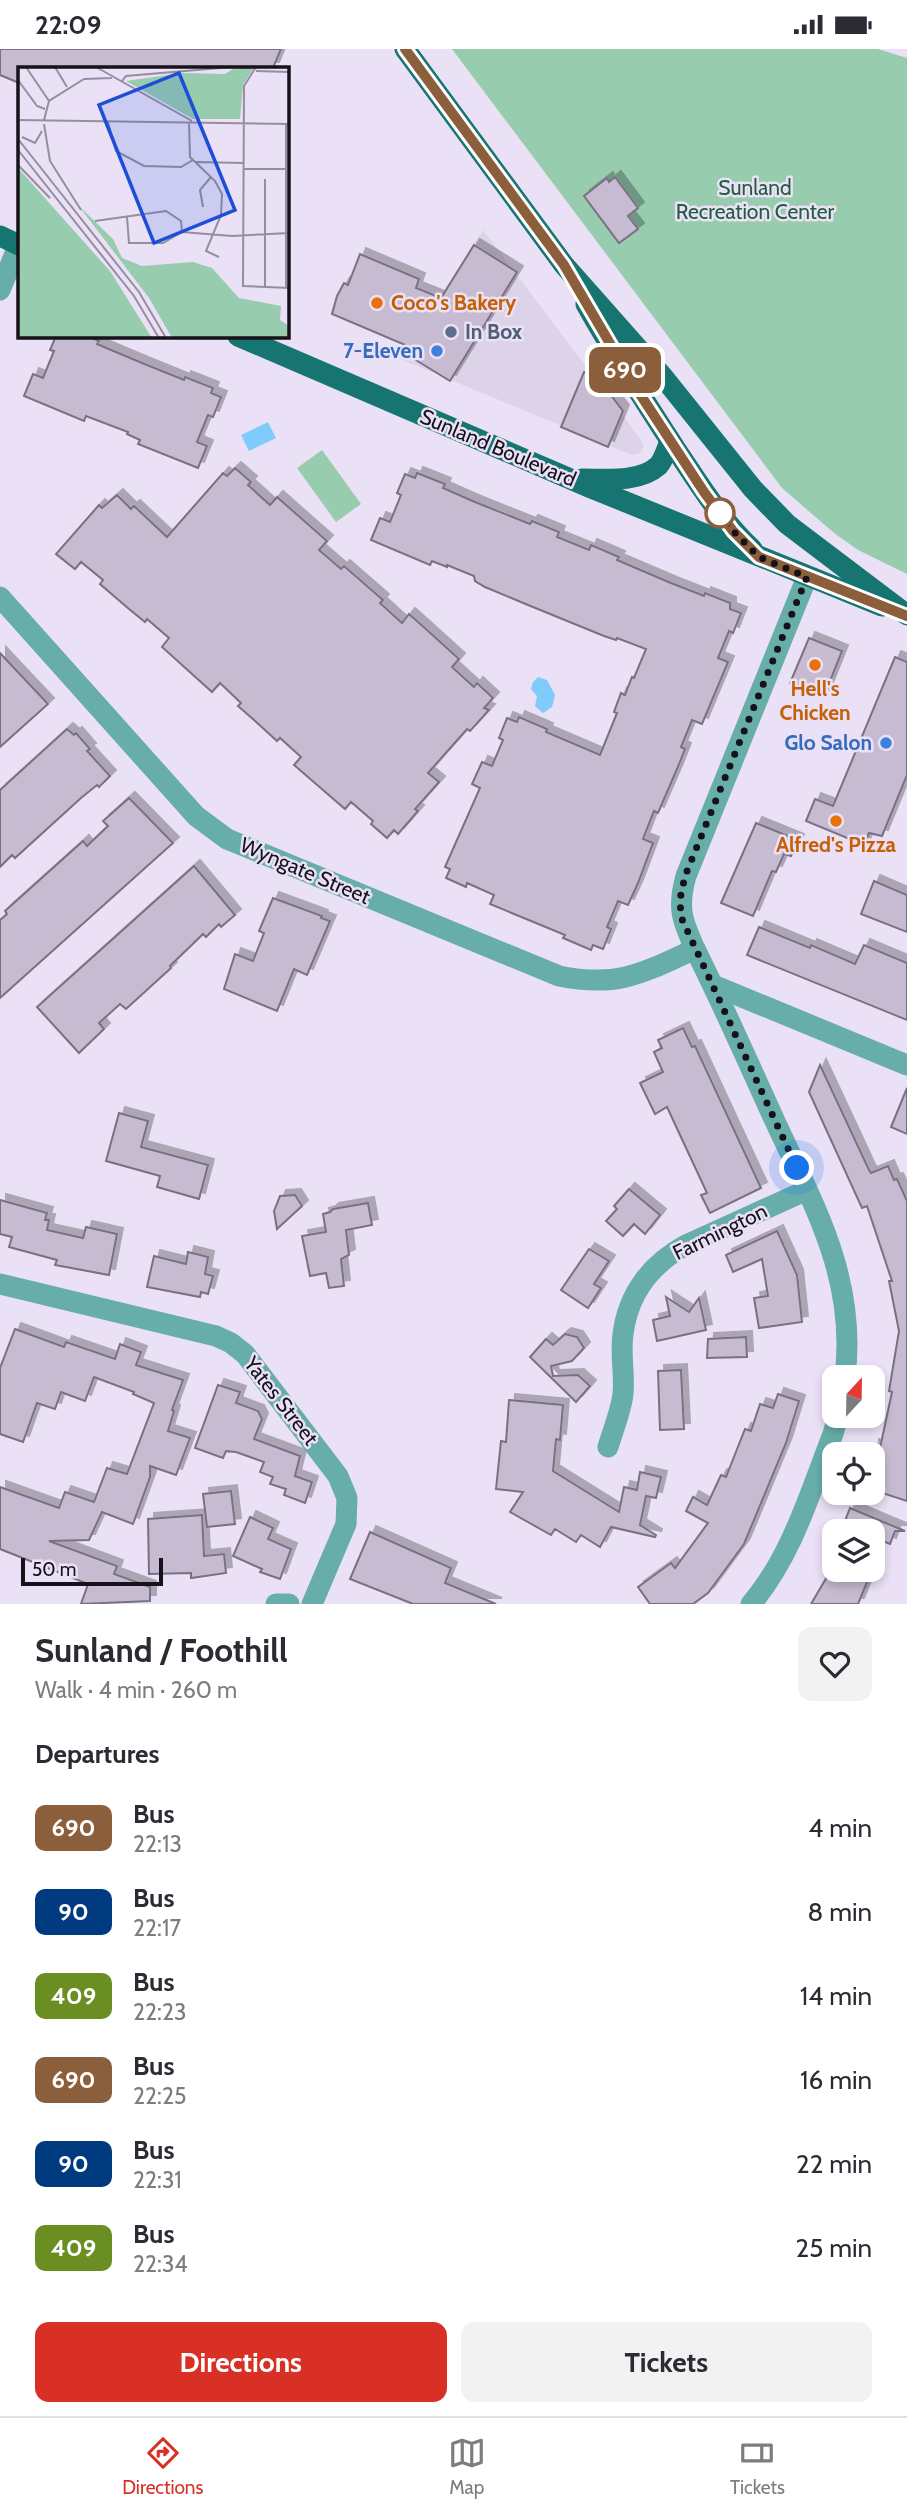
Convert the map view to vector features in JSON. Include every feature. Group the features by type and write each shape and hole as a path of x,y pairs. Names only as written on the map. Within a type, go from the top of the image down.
{"main road":[{"path":"405,49 564,265 664,378 753,489 787,524 907,615"},
{"path":"0,237 18,244"},
{"path":"564,265 670,441 720,515 759,557"},
{"name":"Sunland Boulevard","path":"243,338 570,479 807,577 907,615"},
{"path":"570,479 613,479 646,472 657,467 670,441"}],"street":[{"path":"0,290 18,246"},
{"path":"807,577 685,876 680,899 681,917 831,1246 846,1307 846,1365"},
{"name":"Wyngate Street","path":"0,597 196,816 227,839 559,976 584,981 617,980 643,972 695,949"},
{"path":"713,985 907,1065"},
{"name":"Farmington","path":"608,1447 623,1396 623,1335 628,1313 639,1287 650,1271 686,1245 807,1190"},
{"name":"Yates Street","path":"0,1284 216,1336 245,1354 338,1476 348,1498 346,1524 312,1604"},
{"path":"751,1604 785,1552 835,1428"},
{"path":"276,1604 289,1604"}],"shaded area":[{"path":"483,230 642,441 644,446 640,453 632,455 400,359"}],"green space":[{"name":"Sunland Recreation Center","path":"452,49 878,49 907,58 907,574 858,550 782,488"},
{"path":"322,450 361,504 336,522 297,468"}],"water":[{"path":"268,422 276,438 249,451 241,435"},
{"path":"538,677 547,680 555,695 552,707 543,713 535,706 537,696 531,689"}],"building":[{"path":"0,49 281,49 273,67 18,67 18,83 0,75"},
{"path":"615,177 638,208 628,216 638,229 619,243 584,196 607,178 609,182"},
{"path":"474,245 517,272 450,381 406,354 410,347 332,314 337,296 344,283 348,285 360,254 419,279 416,288 441,298"},
{"path":"55,338 92,338 99,341 97,344 142,363 213,388 211,393 221,397 213,417 208,415 197,442 207,446 198,468 138,444 140,440 127,434 128,432 86,416 84,421 24,396 33,374 43,378 54,351 50,350"},
{"path":"584,372 597,377 623,411 608,447 561,427"},
{"path":"235,468 251,482 248,485 270,505 277,497 327,541 319,550 341,569 344,566 383,600 380,603 402,623 409,614 427,630 459,659 452,667 474,687 477,683 493,698 484,708 489,710 470,731 467,729 428,773 439,782 415,809 418,811 398,834 394,830 387,838 371,824 373,821 351,802 345,809 294,765 301,757 280,738 277,741 238,706 241,703 220,683 212,692 162,647 169,638 147,619 145,622 100,584 103,580 81,562 75,569 56,554 99,505 102,508 117,495 131,509 134,506 167,537 223,473 227,476"},
{"path":"417,473 445,484 443,488 475,502 530,524 532,521 559,532 557,537 589,550 591,545 619,557 617,560 671,583 730,603 730,609 741,613 733,633 729,631 718,658 728,662 702,724 692,720 681,747 685,749 677,769 658,813 654,811 643,839 653,843 638,883 628,905 618,901 607,927 611,929 603,949 593,945 591,950 563,938 565,935 490,904 494,895 467,883 466,887 446,878 450,869 445,867 480,788 472,784 482,762 492,766 503,740 499,738 507,718 517,722 519,717 547,729 546,732 600,755 617,713 614,712 621,693 625,695 646,649 604,636 485,587 475,581 474,576 447,565 432,561 430,565 371,540 380,518 390,522 401,495 397,493 405,474 415,478"},
{"path":"809,638 842,651 824,696 790,683"},
{"path":"0,653 48,704 0,747"},
{"path":"895,657 907,662 907,775 882,836 869,833 864,845 806,821 815,799 833,806"},
{"path":"67,729 74,735 76,733 90,749 87,751 110,776 99,787 97,785 81,798 15,858 12,855 0,867 0,790"},
{"path":"129,798 173,843 0,998 0,920 7,914 5,911 83,841 87,846 108,826 103,821"},
{"path":"756,823 798,840 791,856 784,854 776,872 772,871 753,916 721,903"},
{"path":"194,866 235,915 221,927 219,924 206,937 203,934 126,1009 120,1004 99,1023 104,1029 79,1053 37,1007"},
{"path":"874,881 907,895 907,932 861,914"},
{"path":"273,898 330,921 307,975 294,969 277,1011 224,989 235,954 253,961 264,933 259,931"},
{"path":"759,927 855,964 864,945 907,963 907,1020 747,955"},
{"path":"683,1028 692,1047 695,1046 761,1188 710,1213 701,1195 707,1193 667,1107 655,1114 640,1083 663,1072 654,1052 662,1048 658,1040"},
{"path":"820,1065 869,1170 871,1173 888,1166 907,1201 907,1501 885,1494 885,1442 881,1442 892,1392 889,1391 899,1331 889,1281 892,1281 867,1206 862,1208 809,1092"},
{"path":"907,1088 907,1134 891,1127"},
{"path":"119,1113 148,1121 141,1147 208,1165 199,1199 157,1187 160,1176 106,1161"},
{"path":"629,1189 660,1215 645,1234 634,1224 623,1236 606,1221 617,1209 614,1206"},
{"path":"295,1195 302,1206 277,1229 274,1211 280,1196"},
{"path":"0,1200 47,1213 47,1230 83,1238 86,1227 117,1234 109,1275 55,1265 57,1260 9,1247 12,1237 0,1234"},
{"path":"368,1203 372,1225 346,1230 349,1255 341,1259 344,1286 329,1288 326,1273 310,1276 302,1236 326,1232 323,1214 333,1209"},
{"path":"777,1231 797,1275 802,1322 759,1328 754,1298 768,1296 762,1259 733,1272 726,1255"},
{"path":"589,1249 609,1261 594,1284 601,1288 588,1308 561,1290"},
{"path":"188,1252 208,1257 205,1274 213,1276 208,1294 201,1292 200,1297 147,1287 154,1256 186,1264"},
{"path":"666,1297 689,1312 699,1298 706,1330 657,1341 653,1320 670,1316"},
{"path":"15,1329 64,1347 66,1342 115,1359 120,1344 141,1352 136,1365 183,1380 168,1431 190,1438 176,1475 150,1466 150,1477 133,1524 102,1512 89,1540 49,1541 117,1566 114,1574 150,1587 150,1601 81,1604 88,1584 0,1549 0,1487 59,1508 65,1492 94,1502 107,1468 127,1474 154,1403 133,1394 134,1392 94,1377 85,1401 61,1392 55,1409 37,1403 23,1442 0,1434 0,1368"},
{"path":"565,1334 577,1337 584,1348 572,1361 551,1366 553,1376 578,1375 590,1386 576,1402 530,1357 546,1339 553,1345"},
{"path":"746,1337 747,1357 707,1358 708,1339"},
{"path":"681,1370 684,1429 660,1430 658,1371"},
{"path":"218,1385 240,1392 236,1403 258,1411 262,1419 254,1439 300,1456 295,1476 312,1482 305,1503 284,1495 286,1489 270,1484 273,1477 260,1472 264,1462 226,1451 223,1458 195,1448"},
{"path":"778,1394 799,1401 786,1443 744,1544 708,1593 693,1604 650,1604 638,1587 671,1563 675,1568 708,1523 686,1511 693,1497 707,1505 721,1475 726,1477 745,1429 751,1431 760,1404 773,1408"},
{"path":"509,1400 563,1405 560,1440 556,1439 553,1471 619,1512 624,1487 637,1490 640,1472 661,1477 656,1498 646,1496 640,1525 656,1535 655,1537 611,1527 600,1547 581,1535 576,1542 555,1529 551,1535 510,1512 523,1492 496,1489 501,1441 506,1442"},
{"path":"231,1491 235,1524 207,1527 203,1494"},
{"path":"850,1508 876,1519 846,1519"},
{"path":"202,1515 204,1556 224,1554 226,1573 191,1578 191,1573 149,1574 148,1519"},
{"path":"250,1517 273,1528 268,1539 291,1549 280,1579 260,1572 262,1569 233,1556"},
{"path":"885,1523 905,1531 895,1531 890,1544 885,1542"},
{"path":"370,1532 451,1568 445,1583 496,1604 413,1604 350,1579"},
{"path":"824,1582 867,1582 858,1604 811,1604"}],"bus line":[{"name":"690","path":"405,49 564,265 636,388 714,507 733,531 759,557 907,616"}],"place":[{"name":"Coco's Bakery","path":"377,303"},
{"name":"In Box","path":"451,332"},
{"name":"7-Eleven","path":"437,351"},
{"name":"Hell's Chicken","path":"815,665"},
{"name":"Glo Salon","path":"886,743"},
{"name":"Alfred's Pizza","path":"836,821"}],"route":[{"path":"720,513 733,531 759,557 807,577 685,876 680,909 695,949 797,1168"}]}
